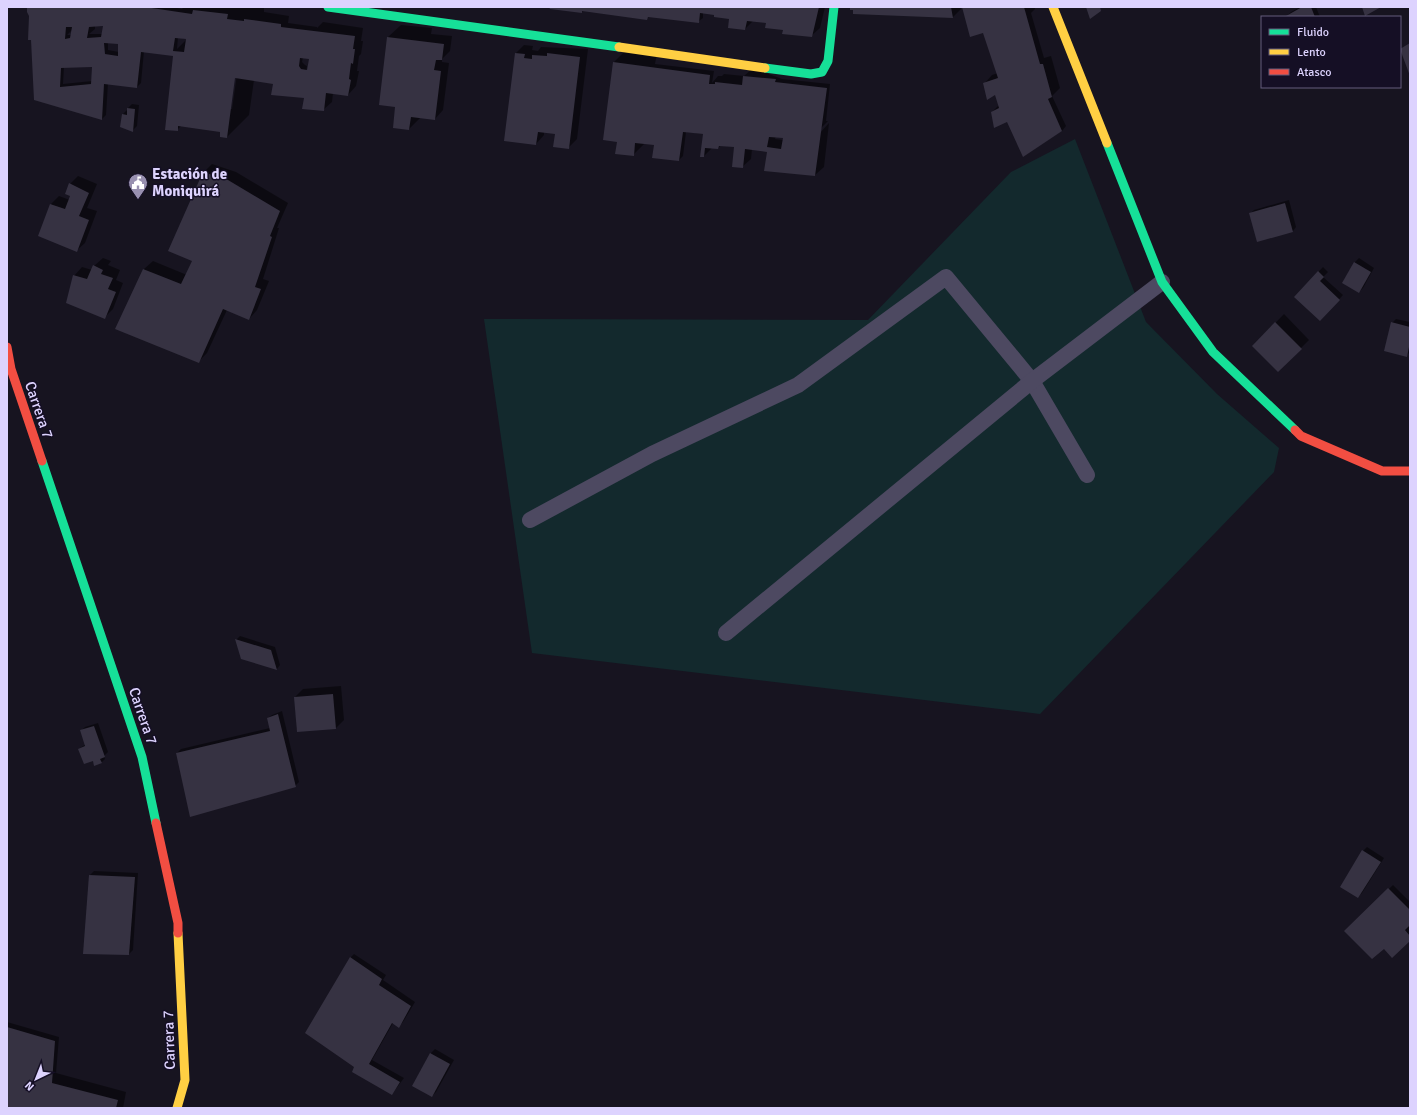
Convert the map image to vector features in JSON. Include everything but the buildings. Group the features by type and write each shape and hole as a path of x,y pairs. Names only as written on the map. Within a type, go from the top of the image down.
{"street":[{"path":"328,7 812,74 822,72 828,61 834,7"},
{"path":"1053,7 1162,282 1213,352 1301,436 1382,471 1410,471"},
{"name":"Carrera 7","path":"7,347 11,368 144,765 178,923 185,1080 177,1108"}],"lane":[{"path":"530,520 652,454 798,385 946,277 1032,381 1086,475"},
{"path":"726,633 1032,381 1162,282"}],"green space":[{"path":"1075,139 1146,322 1217,394 1279,448 1274,472 1040,714 532,653 484,319 868,320 1011,172"}],"traffic: fast":[{"path":"328,7 619,47"},
{"path":"765,68 811,74 822,72 828,61 834,7"},
{"path":"1107,143 1162,282 1213,352 1295,430"},
{"path":"42,461 142,757 156,823"}],"traffic: slow":[{"path":"1053,7 1107,143"},
{"path":"619,47 765,68"},
{"path":"177,1108 185,1080 178,933"}],"traffic: jam":[{"path":"7,347 11,369 42,461"},
{"path":"1295,430 1301,436 1382,471 1410,471"},
{"path":"156,823 178,923 178,933"}],"place":[{"name":"Estación de Moniquirá","path":"138,200"}]}
